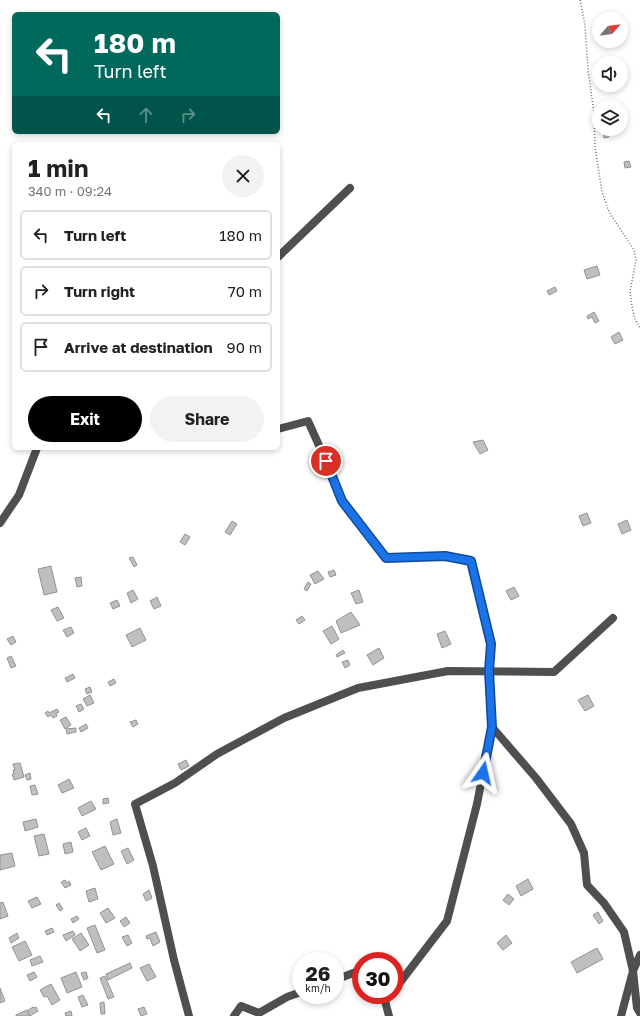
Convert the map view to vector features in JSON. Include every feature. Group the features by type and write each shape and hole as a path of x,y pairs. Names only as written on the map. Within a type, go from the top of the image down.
{"street":[{"path":"280,255 350,188"},
{"path":"280,428 308,420 342,501 386,558 445,556 471,561 491,644 489,671 492,727 477,804 447,921 404,977"},
{"path":"0,523 19,495 36,450"},
{"path":"190,1016 174,960 153,866 135,804 175,783 217,754 284,718 358,688 448,671 554,672 613,618"},
{"path":"492,727 536,778 571,824 584,853 587,885 604,903 624,932 633,971 637,1008 640,1013"},
{"path":"621,1016 633,971 640,955"},
{"path":"234,1016 241,1006 259,1012 292,995"},
{"path":"387,1004 388,1016"}],"path":[{"path":"580,0 585,24 588,70 594,113 595,147 602,192 609,212 634,250 636,260 630,292 635,319 640,328"}],"building":[{"path":"629,161 631,167 625,168 624,162"},
{"path":"597,266 600,275 587,279 584,270"},
{"path":"555,287 557,291 549,295 547,291"},
{"path":"594,312 599,321 595,323 592,317 588,319 587,316"},
{"path":"619,332 623,340 615,344 611,337"},
{"path":"483,440 488,450 480,454 473,442"},
{"path":"587,513 591,523 583,526 579,516"},
{"path":"627,520 631,530 622,534 618,524"},
{"path":"232,521 237,524 230,535 225,532"},
{"path":"185,534 190,537 185,545 180,542"},
{"path":"133,557 137,565 134,567 129,558"},
{"path":"51,566 57,592 44,595 38,569"},
{"path":"334,570 336,575 330,577 328,572"},
{"path":"318,571 324,579 315,584 310,575"},
{"path":"81,577 82,586 77,587 75,578"},
{"path":"308,582 311,584 307,591 304,589"},
{"path":"514,587 519,596 511,600 506,591"},
{"path":"133,590 138,599 131,603 127,593"},
{"path":"359,590 363,602 356,604 351,593"},
{"path":"157,597 161,606 154,609 150,601"},
{"path":"117,600 120,606 113,609 110,603"},
{"path":"58,607 64,618 57,621 51,610"},
{"path":"351,612 360,625 341,633 336,621"},
{"path":"302,616 305,620 299,624 296,620"},
{"path":"332,626 339,639 331,644 323,631"},
{"path":"71,627 74,633 67,637 63,630"},
{"path":"140,628 146,640 132,647 126,635"},
{"path":"445,631 451,644 442,648 437,634"},
{"path":"13,636 16,642 11,645 7,639"},
{"path":"379,648 384,658 373,665 367,655"},
{"path":"343,650 345,653 337,657 336,655"},
{"path":"11,656 16,666 11,668 7,658"},
{"path":"348,660 350,665 345,668 342,662"},
{"path":"73,674 75,678 67,682 65,678"},
{"path":"114,679 116,683 110,686 108,682"},
{"path":"90,687 92,692 87,694 85,689"},
{"path":"90,695 94,703 87,706 83,699"},
{"path":"588,695 594,706 585,711 578,700"},
{"path":"81,704 84,709 79,712 76,706"},
{"path":"57,709 59,712 56,713 57,716 53,718 51,715 48,717 45,713 48,711 49,713"},
{"path":"66,717 71,725 65,729 60,720"},
{"path":"136,720 138,724 133,727 130,722"},
{"path":"86,724 88,728 81,732 79,728"},
{"path":"76,728 76,732 67,734 66,729"},
{"path":"186,760 189,766 181,770 178,764"},
{"path":"20,763 24,777 14,780 12,774 14,774 13,770 15,770 13,764"},
{"path":"30,773 31,779 27,780 25,775"},
{"path":"69,779 74,788 62,793 58,785"},
{"path":"35,785 38,794 32,795 30,786"},
{"path":"108,798 109,803 103,804 103,799"},
{"path":"91,801 96,809 82,816 78,808"},
{"path":"36,819 38,827 25,831 23,822"},
{"path":"117,819 121,833 113,835 110,822"},
{"path":"86,828 90,836 82,840 78,832"},
{"path":"44,834 49,854 39,856 34,836"},
{"path":"71,842 73,852 65,854 63,844"},
{"path":"105,846 114,864 101,870 92,852"},
{"path":"128,848 134,860 127,864 121,851"},
{"path":"12,853 15,866 0,870 0,855"},
{"path":"528,879 533,889 521,896 516,886"},
{"path":"65,880 67,883 69,881 71,885 65,888 61,882"},
{"path":"95,888 98,899 89,902 86,891"},
{"path":"149,890 152,898 146,901 143,894"},
{"path":"508,894 514,899 509,905 503,900"},
{"path":"37,897 41,904 32,908 28,901"},
{"path":"3,902 8,916 0,919 0,903"},
{"path":"59,903 63,909 60,911 56,905"},
{"path":"108,908 115,918 106,923 100,913"},
{"path":"598,912 603,921 599,924 593,915"},
{"path":"77,916 79,919 73,923 71,919"},
{"path":"126,917 130,923 124,927 120,921"},
{"path":"95,925 105,950 97,953 87,928"},
{"path":"52,928 54,932 47,935 45,931"},
{"path":"73,931 75,935 66,941 63,935"},
{"path":"156,932 160,942 153,946 150,938 147,939 146,936"},
{"path":"17,933 19,938 11,943 9,938"},
{"path":"81,933 89,945 80,951 72,939"},
{"path":"128,935 132,943 127,946 122,937"},
{"path":"506,935 512,943 503,950 497,943"},
{"path":"25,941 32,955 19,961 12,947"},
{"path":"597,948 603,959 577,973 571,962"},
{"path":"40,956 43,962 32,966 30,960"},
{"path":"130,963 132,968 108,980 106,974"},
{"path":"149,964 156,977 147,981 140,968"},
{"path":"34,972 37,977 30,981 27,975"},
{"path":"76,972 82,987 67,993 61,978"},
{"path":"86,972 88,978 84,980 81,973"},
{"path":"105,976 114,997 108,999 100,978"},
{"path":"51,984 60,1000 52,1005 47,996 44,997 40,990"},
{"path":"0,988 5,1001 0,1003"},
{"path":"83,995 88,1005 82,1007 78,997"},
{"path":"104,1002 105,1014 101,1014 100,1003"},
{"path":"33,1007 36,1007 38,1011 30,1016 27,1011"},
{"path":"144,1007 147,1014 141,1016 138,1009"},
{"path":"27,1010 30,1016 16,1016 16,1015"},
{"path":"71,1011 72,1016 66,1016 65,1013"}],"route":[{"path":"326,461 342,501 386,558 445,556 471,561 491,644 489,671 492,727 483,773"}]}
